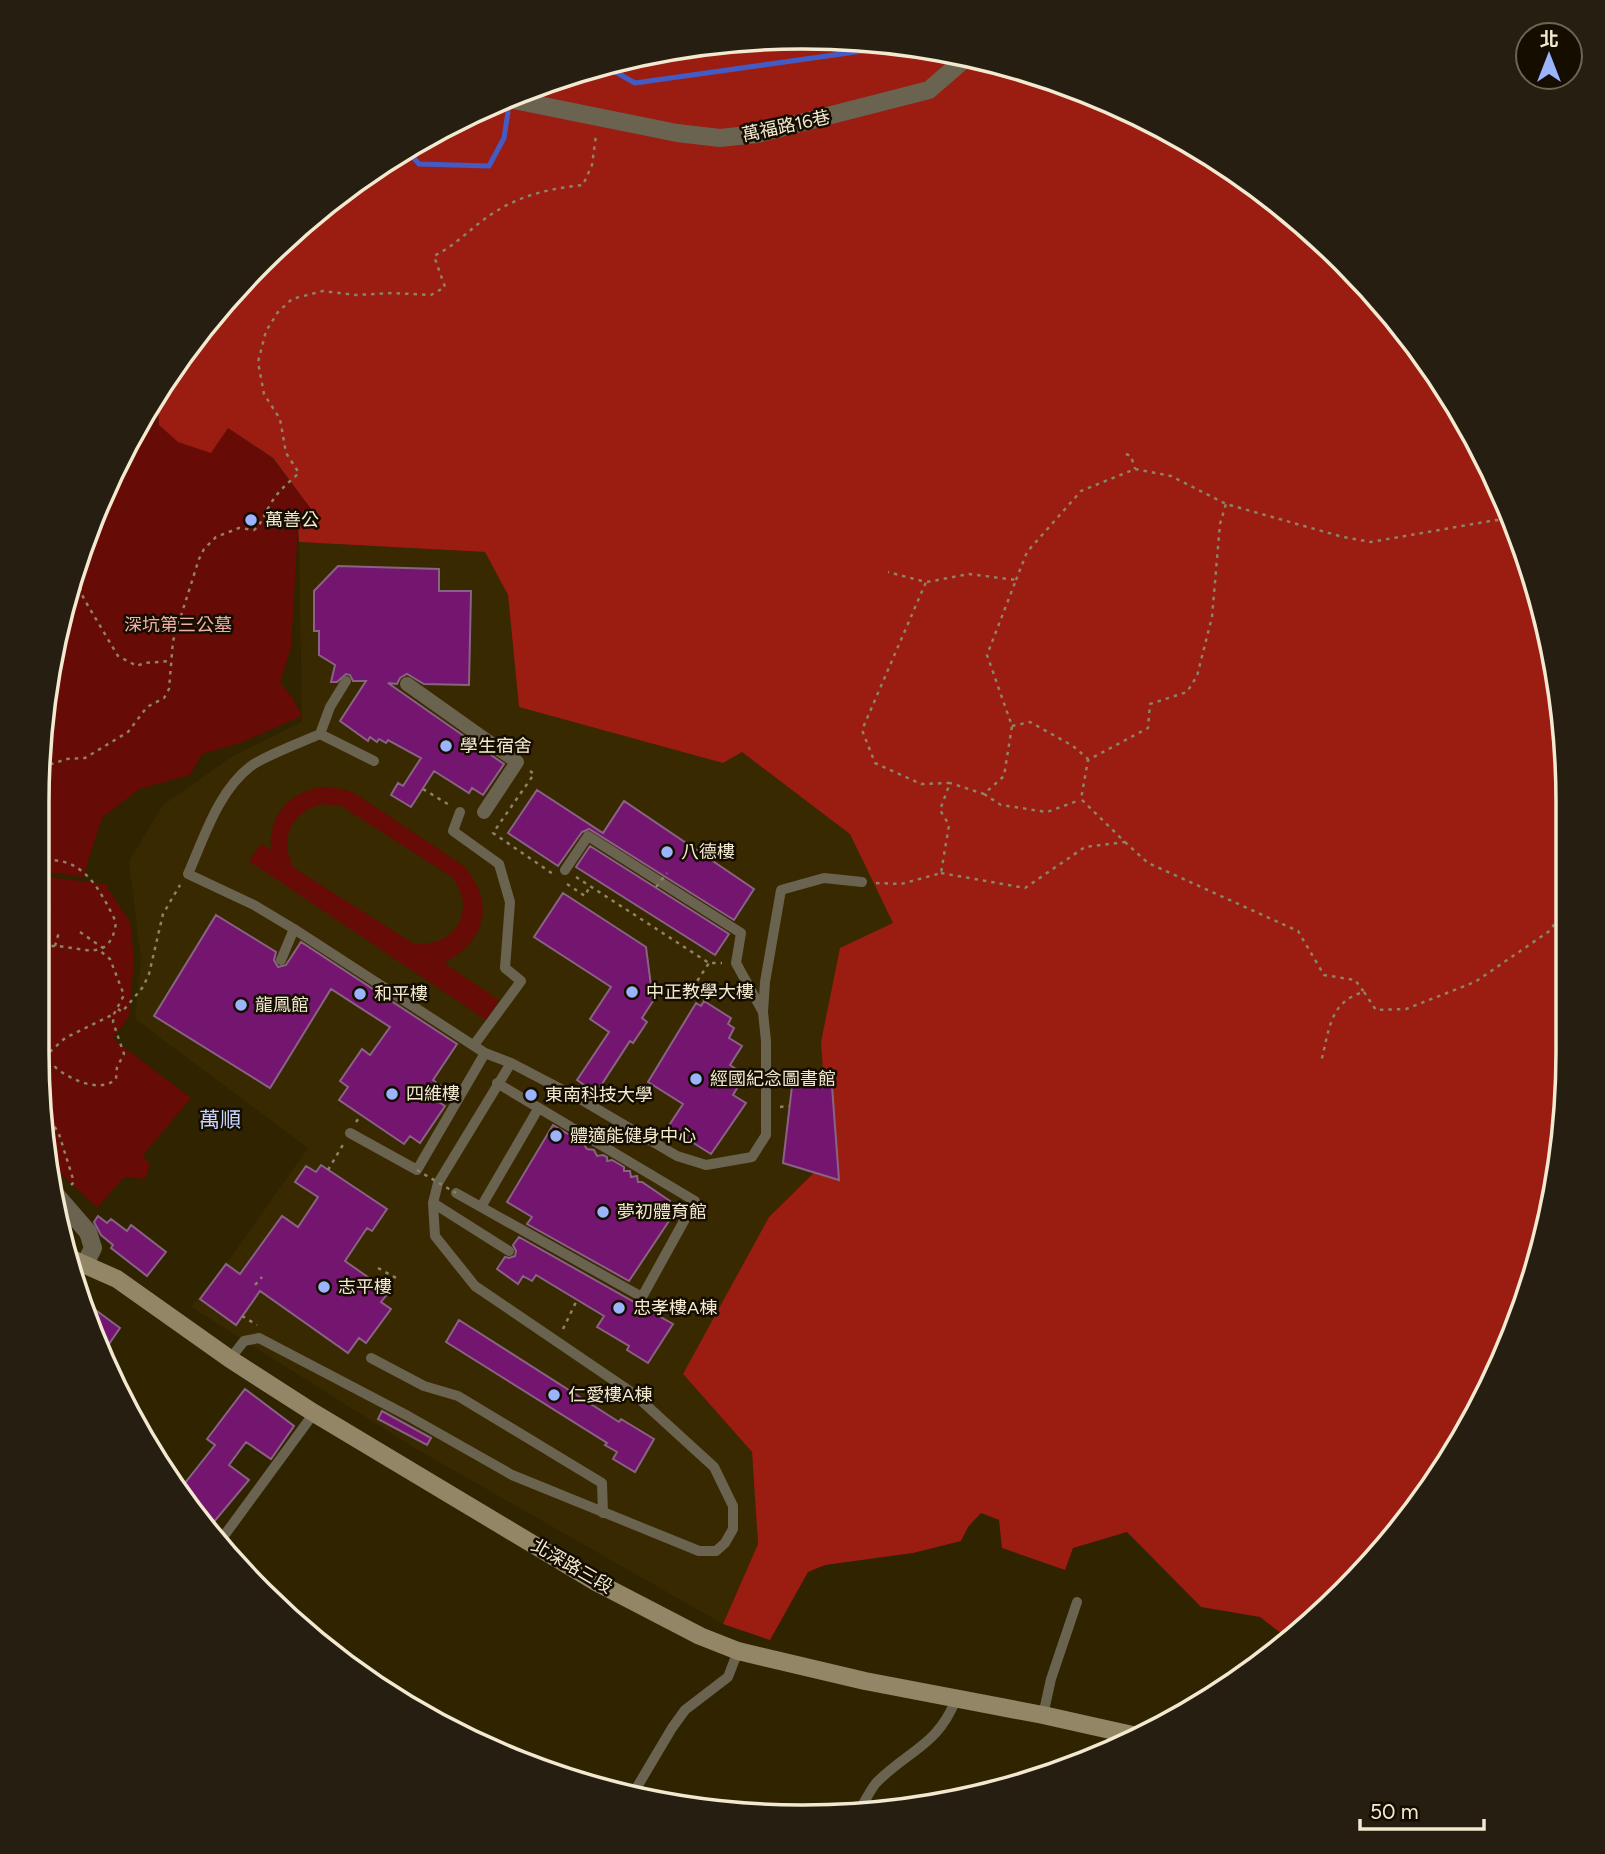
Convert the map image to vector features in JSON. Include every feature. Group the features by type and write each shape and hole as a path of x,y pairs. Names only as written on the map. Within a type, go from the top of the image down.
{"main road":[{"name":"北深路三段","path":"79,1262 117,1279 230,1359 314,1413 596,1582 700,1636 738,1651 864,1681 1123,1733"}],"street":[{"name":"萬福路16巷","path":"525,102 677,133 720,138 757,134 929,90 958,65"},
{"path":"407,684 517,762 484,812"},
{"path":"64,1205 88,1232 93,1248 85,1264"}],"lane":[{"path":"346,681 330,707 320,734 251,766 230,789 188,874 254,905 294,929 485,1053 511,1063 580,1099 677,1156 706,1165 752,1157 766,1135 766,1041 763,1012 765,982 781,890 824,878 862,882"},
{"path":"320,734 373,761"},
{"path":"460,812 453,831 499,864 510,902 505,968 521,981 474,1045"},
{"path":"565,870 588,836 741,933 736,963 763,1012"},
{"path":"281,960 294,929"},
{"path":"350,1133 417,1170 485,1053"},
{"path":"230,1359 244,1341 259,1338 408,1416 512,1475 699,1551 716,1551 725,1543 733,1529 733,1506 714,1467 634,1394 475,1286 435,1236 433,1203 438,1183 496,1083 511,1063"},
{"path":"456,1193 642,1297 695,1201 496,1083"},
{"path":"481,1207 538,1109"},
{"path":"433,1203 509,1251"},
{"path":"371,1358 424,1387 458,1396 602,1483 603,1513"},
{"path":"225,1534 314,1413"},
{"path":"1043,1716 1077,1602"},
{"path":"637,1787 685,1710 728,1677 738,1651"},
{"path":"863,1802 875,1785 936,1735 956,1699"}],"path":[{"path":"51,764 67,759 85,758 128,732 147,707 164,698 169,689 173,641 204,548 216,537 239,528 254,530 282,488 299,473 286,453 280,419 264,394 258,362 266,331 278,312 292,299 323,291 355,295 431,295 445,287 434,256 463,239 499,209 539,192 583,186 592,165 599,117"},
{"path":"1126,454 1130,456 1135,469"},
{"path":"984,794 1004,776 1012,726 987,655 1027,552 1081,491 1135,469 1171,477 1226,504 1343,537 1371,542 1501,521"},
{"path":"1088,760 1149,728 1150,704 1187,692 1197,676 1212,617 1220,524 1226,504"},
{"path":"888,572 926,582 969,574 1016,580"},
{"path":"926,582 862,730 875,763 921,784 950,783 984,794 1001,805 1047,812 1081,799"},
{"path":"80,589 118,656 137,666 171,661"},
{"path":"1012,726 1030,722 1073,746 1088,760"},
{"path":"1081,799 1088,760"},
{"path":"534,774 493,833 554,875"},
{"path":"941,873 949,825 940,810 950,783"},
{"path":"423,789 460,812"},
{"path":"1081,799 1148,863 1298,931 1324,975 1355,980 1376,1010 1406,1009 1475,982 1551,930 1556,921"},
{"path":"862,882 901,884 941,873 1025,888 1085,847 1125,842"},
{"path":"49,861 64,861 78,867 104,896 107,909 116,922 115,930 101,949 89,952 49,947"},
{"path":"565,870 709,963 736,963"},
{"path":"656,887 667,873"},
{"path":"117,1008 122,1012 143,987 149,974 166,906 188,874"},
{"path":"564,882 585,896 590,886"},
{"path":"55,946 59,932"},
{"path":"50,1067 55,1067 62,1073 89,1084 108,1084 113,1082 124,1054 113,1022 114,1014 124,998 123,990 110,959 80,932"},
{"path":"688,995 709,963"},
{"path":"1321,1062 1336,1008 1352,995 1364,992"},
{"path":"49,1053 65,1038 114,1014"},
{"path":"53,1124 59,1134 74,1182"},
{"path":"417,1170 456,1193"},
{"path":"378,1268 398,1279"},
{"path":"255,1285 262,1277"},
{"path":"559,1335 577,1300"}],"shaded area":[{"path":"802,49 901,55 950,63 1045,89 1136,127 1221,176 1299,236 1335,270 1400,344 1455,426 1499,514 1530,607 1542,655 1554,753 1556,1051 1550,1150 1542,1199 1516,1294 1499,1340 1455,1428 1429,1470 1369,1548 1335,1584 1281,1633 1260,1617 1201,1607 1127,1532 1073,1548 1065,1570 1002,1548 999,1520 981,1513 968,1527 961,1541 913,1553 825,1565 808,1572 770,1640 723,1624 758,1544 752,1452 683,1374 769,1217 829,1158 821,1042 840,948 893,923 850,834 742,752 723,763 519,707 508,595 485,552 299,542 298,526 314,513 273,458 228,428 211,453 178,442 159,425 159,412 176,384 236,306 306,236 384,176 426,150 514,106 607,75 704,55"},
{"name":"東南科技大學","path":"1082,531 829,1158 683,1374 752,1452 758,1544 723,1624 418,1450 191,1307 234,1253 308,1148 135,1019 141,959 129,861 163,805 233,756 302,722 299,542 485,552 508,595 519,707"}],"green space":[{"name":"深坑第三公墓","path":"159,412 159,425 228,428 272,458 314,513 298,526 291,648 280,682 302,716 240,743 202,754 190,775 139,789 102,818 83,877 49,872 49,802 55,704 63,655 89,560 127,469"},
{"path":"322,787 344,789 356,794 464,866 479,890 483,914 481,924 471,942 444,963 499,1000 486,1020 249,861 261,844 271,850 277,816 291,800","holes":["323,804 341,806 452,877 463,902 462,914 451,933 428,944 414,944 294,868 287,847 290,828 296,820 303,813"]},
{"path":"49,877 105,884 130,922 134,959 129,1016 113,1039 191,1098 143,1155 150,1165 145,1179 124,1177 97,1208 58,1171 55,1150 49,1051"}],"building":[{"path":"338,566 439,569 439,591 471,591 469,685 424,684 407,674 400,678 397,684 388,683 504,764 483,795 472,788 469,793 434,771 411,807 391,795 398,783 403,786 421,758 388,740 386,743 379,739 377,742 370,737 368,741 340,721 366,681 353,681 350,675 346,674 337,682 331,682 335,665 319,655 319,631 314,631 314,591"},
{"name":"八德樓","path":"537,790 603,833 624,801 754,889 734,920 589,829 582,832 558,866 508,833"},
{"path":"590,846 729,934 715,955 576,867"},
{"name":"中正教學大樓","path":"563,893 646,947 653,1001 642,1018 647,1022 633,1043 630,1041 596,1093 577,1080 609,1032 590,1019 611,987 534,937"},
{"path":"216,915 276,952 274,960 278,967 286,965 301,942 457,1044 433,1080 445,1089 437,1101 445,1106 420,1143 410,1136 404,1144 339,1100 348,1087 340,1081 362,1049 370,1055 390,1027 331,989 270,1088 154,1016"},
{"name":"經國紀念圖書館","path":"704,1001 731,1018 728,1024 734,1028 729,1038 742,1046 730,1065 745,1075 733,1095 746,1103 711,1154 668,1127 683,1104 648,1082 696,1003 701,1006"},
{"path":"792,1086 832,1086 839,1180 783,1163"},
{"name":"夢初體育館","path":"553,1125 583,1143 587,1149 594,1150 597,1156 603,1155 607,1157 607,1161 612,1160 624,1167 624,1171 630,1171 631,1177 637,1176 638,1182 670,1201 665,1209 673,1215 629,1281 527,1224 532,1217 507,1202"},
{"path":"321,1165 387,1209 372,1231 367,1228 345,1261 389,1292 381,1302 391,1309 366,1343 359,1338 348,1353 260,1291 236,1325 200,1299 226,1264 240,1274 282,1216 298,1227 318,1197 295,1182 306,1166 316,1172"},
{"path":"98,1216 107,1223 111,1219 127,1231 131,1225 166,1252 147,1276 111,1248 113,1245 101,1235 94,1222"},
{"name":"忠孝樓A棟","path":"519,1237 673,1324 648,1363 627,1350 629,1346 597,1327 604,1316 536,1275 532,1281 523,1276 518,1284 497,1269 505,1257 515,1256 513,1245"},
{"path":"95,1309 120,1328 108,1345"},
{"name":"仁愛樓A棟","path":"459,1320 619,1422 621,1419 654,1439 635,1472 613,1459 617,1452 605,1445 607,1443 446,1342"},
{"path":"245,1389 294,1426 271,1459 246,1442 229,1465 249,1480 214,1521 185,1483 215,1445 207,1439"},
{"path":"382,1411 431,1438 427,1445 378,1419"}],"waterway":[{"path":"617,73 635,83 859,52"},
{"path":"414,158 419,164 489,166 504,138 508,112"}],"place":[{"name":"萬善公","path":"251,520"},
{"name":"學生宿舍","path":"446,746"},
{"name":"八德樓","path":"667,852"},
{"name":"中正教學大樓","path":"632,992"},
{"name":"和平樓","path":"360,994"},
{"name":"龍鳳館","path":"241,1005"},
{"name":"經國紀念圖書館","path":"696,1079"},
{"name":"四維樓","path":"392,1094"},
{"name":"東南科技大學","path":"531,1095"},
{"name":"體適能健身中心","path":"556,1136"},
{"name":"夢初體育館","path":"603,1212"},
{"name":"志平樓","path":"324,1287"},
{"name":"忠孝樓A棟","path":"619,1308"},
{"name":"仁愛樓A棟","path":"554,1395"}],"district":[{"name":"萬順","path":"220,1119"}]}
